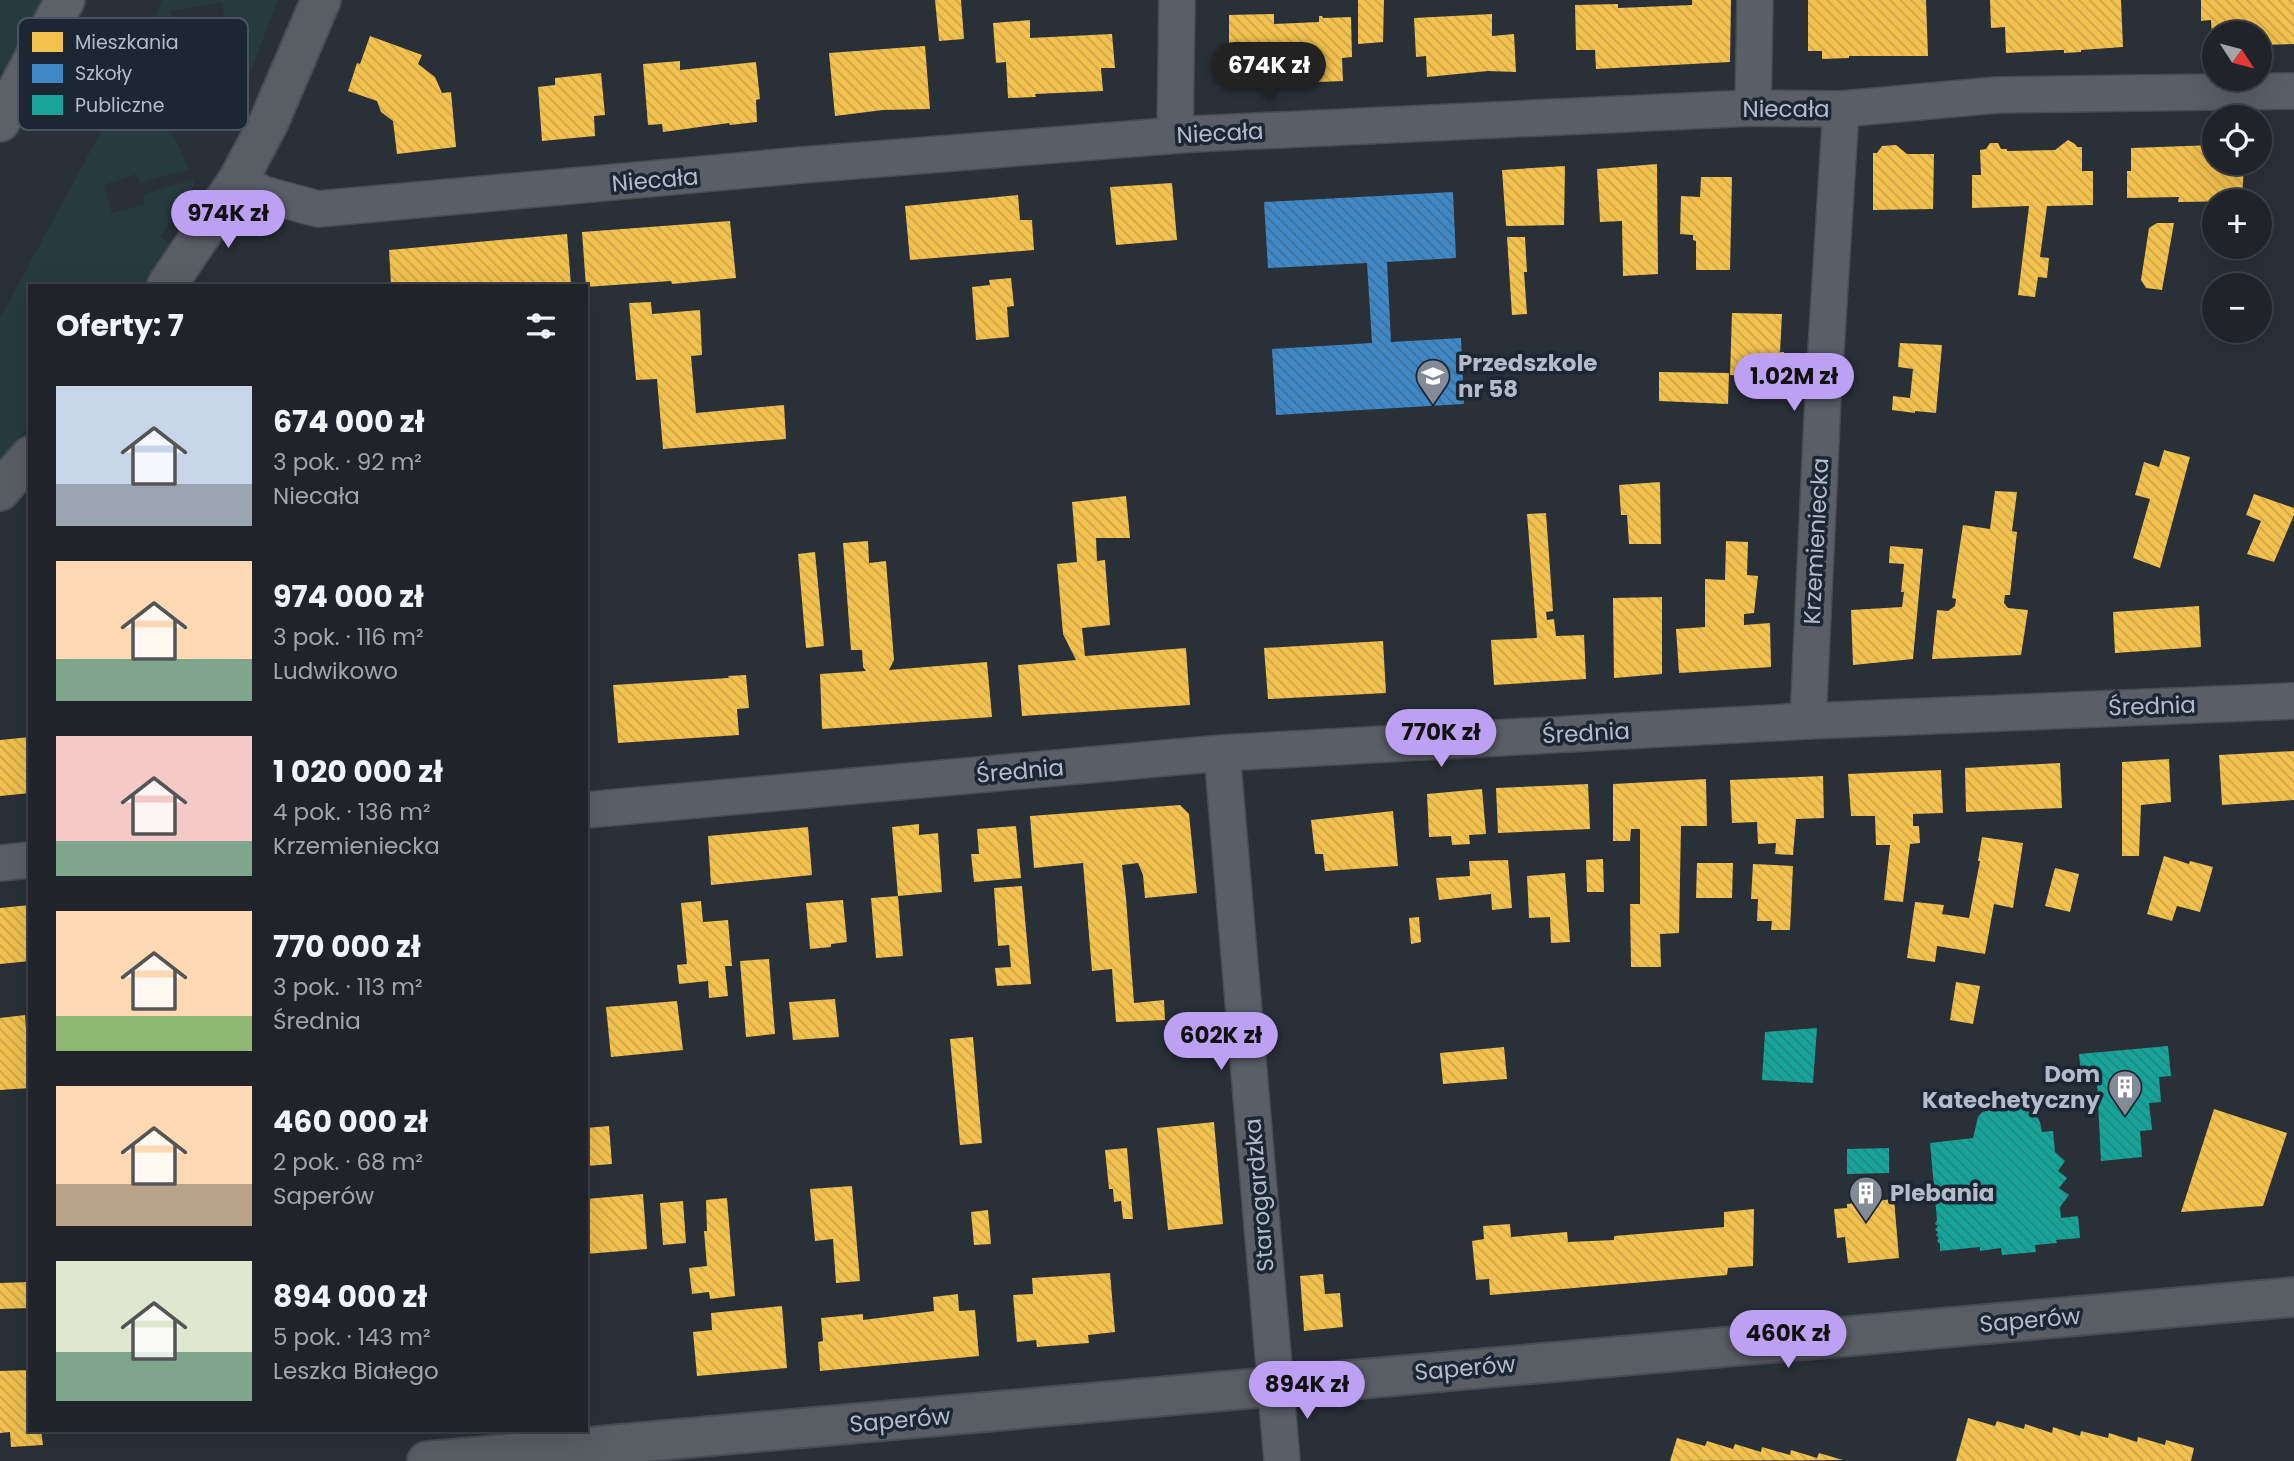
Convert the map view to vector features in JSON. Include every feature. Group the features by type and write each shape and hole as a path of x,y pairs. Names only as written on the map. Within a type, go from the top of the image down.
{"main road":[{"path":"55,18 65,0"},
{"path":"0,122 18,88"}],"street":[{"path":"168,284 238,180 268,124 321,0"},
{"path":"1175,135 1177,0"},
{"path":"1753,108 1755,0"},
{"name":"Niecała","path":"238,180 263,194 318,209 802,165 1175,135 1753,108 1841,109 1997,95 2294,91"},
{"name":"Krzemieniecka","path":"1808,721 1823,398 1841,109"},
{"path":"0,491 28,458"},
{"name":"Średnia","path":"588,810 1222,753 1808,721 2294,701"},
{"name":"Starogardzka","path":"1222,753 1282,1461"},
{"path":"0,863 28,860"},
{"name":"Saperów","path":"427,1461 2294,1297"}],"green space":[{"path":"0,0 43,0 33,18 18,18 18,47 5,71 0,72"},
{"path":"162,0 278,0 248,77 248,18 224,18 222,2 170,11 172,18 154,18"},
{"path":"102,130 168,130 173,134 189,169 140,183 137,174 104,185 112,213 145,204 143,195 194,179 193,187 160,237 173,247 146,284 28,284 28,427 0,460 0,318"}],"building: Mieszkania":[{"path":"935,0 961,0 964,39 939,41"},
{"path":"1358,0 1384,0 1383,42 1358,44"},
{"path":"1692,0 1731,0 1730,62 1596,69 1595,50 1576,50 1575,5 1618,4 1618,8 1692,5"},
{"path":"1808,0 1926,0 1928,56 1849,56 1822,59 1822,51 1808,51"},
{"path":"1990,0 2121,0 2123,47 2064,53 2064,50 2059,50 2006,53 2005,27 1991,28"},
{"path":"2201,0 2294,0 2294,44 2272,45 2272,21 2201,21"},
{"path":"1274,14 1274,24 1319,22 1319,16 1351,17 1352,57 1342,58 1343,81 1247,85 1248,69 1229,69 1229,15"},
{"path":"1492,14 1492,36 1514,34 1516,72 1488,71 1427,77 1426,56 1416,57 1414,18"},
{"path":"1030,20 1030,38 1112,34 1115,68 1101,68 1103,91 1008,98 1006,62 996,63 993,23"},
{"path":"370,36 422,55 418,64 435,77 442,93 451,92 456,147 397,154 393,121 381,112 377,101 348,91"},
{"path":"925,46 930,109 883,110 835,116 829,53"},
{"path":"680,61 680,70 756,62 760,99 756,100 757,122 663,132 662,124 648,125 643,64"},
{"path":"601,73 605,115 594,116 595,136 542,141 538,87 555,85 555,78"},
{"path":"2068,140 2077,147 2082,147 2082,171 2093,171 2093,205 2047,206 2040,257 2049,258 2047,278 2038,277 2035,297 2018,295 2029,206 1972,208 1972,175 1981,175 1980,150 1986,149 1990,143 1998,143 2001,149 2007,151 2055,150"},
{"path":"1896,145 1907,154 1934,154 1933,209 1873,210 1873,153 1877,153 1882,146"},
{"path":"2202,145 2202,175 2243,175 2243,189 2202,189 2202,202 2178,202 2179,197 2127,198 2127,171 2131,171 2131,148"},
{"path":"1657,164 1658,274 1623,276 1622,221 1600,222 1597,169"},
{"path":"1565,166 1564,225 1506,226 1502,170"},
{"path":"1701,177 1732,177 1730,270 1696,270 1696,241 1693,240 1693,235 1680,234 1681,196 1700,197"},
{"path":"1172,183 1177,240 1116,245 1110,187"},
{"path":"1018,195 1020,220 1032,220 1034,250 910,260 905,206"},
{"path":"730,221 736,278 672,284 671,281 588,287 582,232"},
{"path":"2157,223 2174,223 2162,290 2146,288 2141,280 2149,228"},
{"path":"567,234 571,284 391,284 389,250"},
{"path":"1507,237 1525,237 1527,314 1512,315"},
{"path":"1011,278 1014,306 1007,307 1009,337 976,340 972,287 990,285 989,280"},
{"path":"651,302 652,314 700,310 702,355 691,356 696,413 784,405 786,439 663,449 657,379 636,380 629,303"},
{"path":"1732,313 1782,314 1780,352 1784,352 1784,378 1730,375"},
{"path":"1900,343 1942,345 1936,413 1892,410 1893,396 1910,398 1913,369 1898,367"},
{"path":"1659,372 1729,373 1728,404 1659,401"},
{"path":"2164,450 2190,457 2160,568 2133,558 2150,499 2135,495 2144,462 2159,467"},
{"path":"1660,482 1661,544 1629,544 1627,515 1621,515 1619,485"},
{"path":"1995,491 2017,492 2012,531 2017,532 2010,595 2005,595 2004,603 2008,608 2028,610 2021,655 1932,659 1937,610 1948,611 1955,606 1956,599 1952,598 1963,525 1990,529"},
{"path":"2254,494 2294,508 2294,515 2274,562 2247,554 2261,521 2246,515"},
{"path":"1126,496 1130,538 1096,538 1097,561 1105,560 1110,625 1082,628 1085,656 1186,648 1190,705 1022,716 1018,665 1076,660 1063,634 1057,564 1077,562 1072,502"},
{"path":"1546,513 1553,611 1546,612 1547,620 1554,619 1556,636 1584,635 1586,679 1494,685 1491,640 1537,638 1527,514"},
{"path":"868,541 869,563 886,561 894,660 889,670 987,662 992,717 822,729 820,674 866,671 863,667 862,650 851,650 843,543"},
{"path":"1726,541 1748,542 1747,575 1758,576 1754,613 1744,614 1744,625 1770,623 1771,667 1679,673 1676,629 1705,627 1705,579 1725,580"},
{"path":"1890,546 1923,549 1913,659 1853,665 1851,610 1902,607 1904,564 1889,563"},
{"path":"815,552 824,646 806,648 798,554"},
{"path":"1662,597 1662,674 1614,678 1613,598"},
{"path":"2199,606 2201,647 2115,653 2113,612"},
{"path":"1383,641 1386,693 1268,699 1264,648"},
{"path":"746,675 749,708 737,709 739,735 618,743 613,685"},
{"path":"28,737 28,793 0,796 0,740"},
{"path":"2294,751 2294,800 2222,805 2219,755"},
{"path":"2169,759 2171,802 2141,805 2139,856 2122,856 2122,762"},
{"path":"2060,763 2062,808 1966,812 1965,768"},
{"path":"1941,770 1943,813 1913,814 1913,826 1919,826 1920,843 1910,844 1903,902 1884,900 1890,845 1876,845 1875,816 1851,816 1848,774"},
{"path":"1823,776 1824,818 1796,819 1793,855 1775,854 1776,843 1758,844 1757,822 1732,823 1730,780"},
{"path":"1706,779 1707,826 1681,826 1679,933 1660,934 1661,967 1631,967 1630,904 1640,904 1640,829 1631,829 1630,841 1613,841 1613,784"},
{"path":"1588,784 1590,829 1498,833 1496,788"},
{"path":"1482,789 1486,834 1469,835 1470,844 1452,845 1451,836 1429,837 1427,794"},
{"path":"1180,805 1189,814 1197,893 1145,898 1143,875 1138,863 1122,865 1134,1003 1164,1000 1165,1020 1116,1022 1112,969 1092,971 1083,863 1034,868 1030,816"},
{"path":"1393,811 1398,866 1325,871 1323,854 1315,854 1311,820"},
{"path":"919,824 919,835 938,833 942,892 898,896 892,827"},
{"path":"1016,826 1021,878 974,882 971,854 979,854 977,829"},
{"path":"808,827 812,875 711,885 708,836"},
{"path":"1982,837 2023,843 2013,908 1994,904 1985,954 1937,946 1935,962 1907,958 1915,902 1944,905 1942,914 1969,918"},
{"path":"2164,856 2189,864 2190,861 2213,867 2200,912 2177,906 2172,921 2147,914"},
{"path":"1603,859 1604,892 1587,892 1586,860"},
{"path":"1508,860 1512,908 1492,910 1491,894 1439,900 1436,878 1470,876 1469,861"},
{"path":"1697,863 1733,863 1732,898 1696,898"},
{"path":"1753,864 1793,866 1790,930 1771,930 1772,921 1757,921 1758,899 1751,899"},
{"path":"2055,868 2079,874 2070,912 2045,906"},
{"path":"1565,873 1570,942 1551,943 1550,917 1529,918 1527,876"},
{"path":"1022,886 1031,984 997,986 995,968 1011,967 1009,945 998,946 994,888"},
{"path":"898,896 903,956 876,958 871,898"},
{"path":"843,900 847,942 810,949 806,903"},
{"path":"701,901 703,922 728,920 732,966 725,966 728,996 709,998 708,981 679,984 677,965 687,964 681,903"},
{"path":"28,905 28,961 0,964 0,908"},
{"path":"1419,917 1421,942 1411,944 1409,918"},
{"path":"769,959 775,1034 746,1037 740,961"},
{"path":"1956,982 1980,986 1973,1024 1950,1020"},
{"path":"835,999 839,1037 793,1040 789,1002"},
{"path":"677,1001 683,1050 611,1057 606,1007"},
{"path":"25,1015 28,1088 0,1090 0,1018"},
{"path":"973,1037 982,1143 960,1145 950,1039"},
{"path":"1504,1047 1507,1079 1443,1084 1440,1053"},
{"path":"2214,1109 2287,1133 2263,1206 2181,1212"},
{"path":"1214,1122 1223,1224 1168,1230 1157,1128"},
{"path":"609,1126 612,1164 588,1166 588,1128"},
{"path":"1127,1148 1133,1219 1123,1219 1121,1201 1114,1202 1113,1189 1109,1189 1105,1150"},
{"path":"852,1186 860,1281 836,1283 833,1239 815,1241 810,1189"},
{"path":"643,1194 647,1249 588,1254 588,1199"},
{"path":"727,1198 735,1296 710,1299 709,1292 692,1294 689,1268 707,1266 704,1231 707,1231 706,1200"},
{"name":"Plebania","path":"1894,1199 1899,1258 1848,1263 1845,1237 1837,1238 1834,1209 1847,1208 1847,1204"},
{"path":"683,1201 686,1243 663,1245 660,1203"},
{"path":"1754,1209 1753,1266 1728,1268 1727,1275 1490,1295 1489,1279 1476,1280 1472,1241 1484,1239 1483,1226 1510,1224 1511,1237 1567,1232 1568,1242 1614,1240 1614,1236 1724,1227 1724,1212"},
{"path":"988,1210 991,1244 974,1245 971,1212"},
{"path":"1110,1273 1115,1332 1088,1335 1089,1343 1037,1347 1036,1340 1017,1342 1013,1295 1033,1294 1032,1278"},
{"path":"1323,1274 1325,1294 1340,1293 1343,1327 1304,1331 1300,1276"},
{"path":"28,1282 28,1308 0,1309 0,1283"},
{"path":"958,1294 959,1311 975,1310 979,1356 820,1371 818,1342 823,1341 821,1318 863,1314 863,1320 934,1311 933,1297"},
{"path":"782,1306 787,1368 697,1376 693,1332 712,1330 711,1313"},
{"path":"28,1370 28,1432 41,1432 43,1445 11,1447 10,1432 0,1433 0,1371"},
{"path":"1968,1418 1995,1426 1997,1421 2024,1429 2025,1424 2052,1433 2053,1427 2080,1436 2081,1431 2108,1438 2109,1433 2137,1442 2138,1437 2165,1445 2166,1440 2194,1448 2191,1461 1956,1461"},
{"path":"1677,1438 1705,1446 1707,1441 1733,1449 1735,1444 1761,1452 1762,1447 1790,1455 1791,1450 1817,1458 1819,1453 1843,1460 1670,1461"}],"building: Szkoły":[{"path":"1453,192 1456,258 1387,262 1391,342 1461,338 1464,404 1276,415 1272,349 1372,343 1367,263 1268,268 1264,202"}],"building: Publiczne":[{"path":"1817,1028 1813,1083 1762,1080 1765,1032"},
{"name":"Dom Katechetyczny","path":"2168,1046 2171,1076 2159,1077 2161,1102 2149,1103 2152,1130 2140,1131 2142,1157 2101,1161 2097,1083 2082,1084 2079,1054"},
{"path":"2005,1100 2026,1105 2040,1122 2042,1132 2053,1131 2055,1152 2065,1161 2058,1171 2067,1178 2059,1188 2069,1195 2060,1207 2061,1218 2078,1216 2080,1238 2035,1245 2036,1252 2002,1255 2001,1248 1980,1251 1980,1247 1940,1251 1937,1241 1939,1238 1936,1235 1938,1232 1935,1230 1938,1226 1935,1224 1937,1220 1930,1143 1973,1138 1978,1117 1985,1109"},
{"path":"1889,1148 1889,1173 1847,1174 1847,1149"}],"place":[{"name":"Przedszkole nr 58","path":"1433,406"},
{"name":"Dom Katechetyczny","path":"2125,1117"},
{"name":"Plebania","path":"1866,1223"}]}
